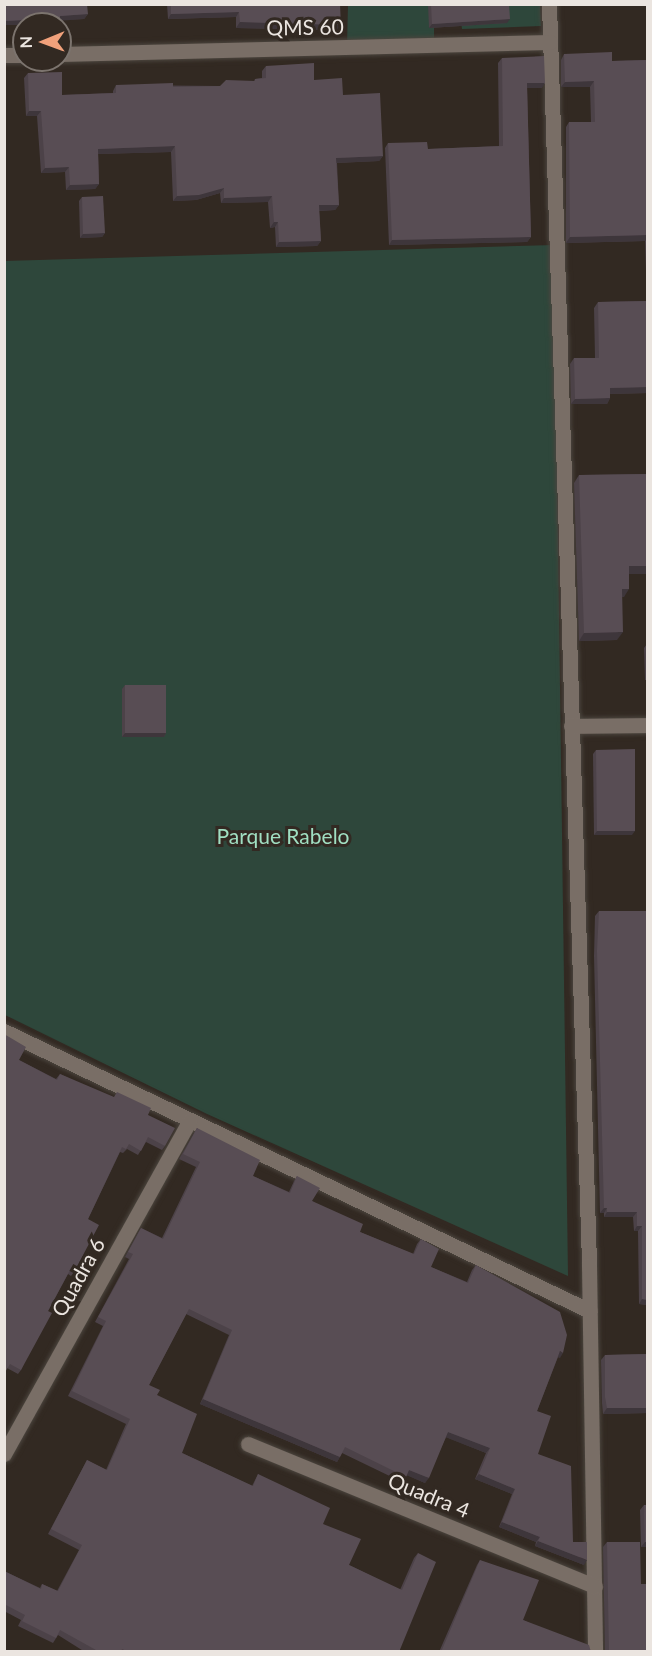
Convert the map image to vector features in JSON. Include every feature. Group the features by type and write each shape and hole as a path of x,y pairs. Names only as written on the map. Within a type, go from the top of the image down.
{"street":[{"path":"549,4 590,1311 595,1652"},
{"name":"QMS 60","path":"72,54 550,42"},
{"path":"571,726 648,725"},
{"path":"4,1031 189,1122 590,1311"},
{"name":"Quadra 6","path":"4,1454 189,1122"},
{"name":"Quadra 4","path":"248,1444 595,1586"}],"green space":[{"path":"348,5 434,5 434,42 347,46"},
{"path":"459,5 540,5 541,26 462,29"},
{"name":"Parque Rabelo","path":"554,245 568,1276 207,1114 5,1015 4,261"}],"building":[{"path":"4,4 87,4 88,14 12,12 12,21 4,21"},
{"path":"171,4 340,4 341,25 240,22 239,12 171,14"},
{"path":"431,4 509,4 510,19 432,24"},
{"path":"612,52 612,61 648,60 648,235 570,237 569,122 595,122 594,81 565,82 564,54"},
{"path":"544,56 545,83 527,83 531,237 392,240 388,143 427,142 428,149 503,146 502,58"},
{"path":"314,63 314,80 342,78 343,95 380,93 383,156 336,158 339,205 319,205 321,241 279,242 278,222 274,222 272,196 224,198 224,188 199,195 177,196 175,146 98,149 99,184 70,185 69,167 45,168 41,111 29,111 28,73 62,72 62,95 116,93 116,85 173,83 173,87 220,86 226,80 255,81 255,79 266,78 266,66"},
{"path":"103,196 105,233 83,234 82,197"},
{"path":"648,301 648,387 610,388 610,398 575,399 574,358 599,358 598,302"},
{"path":"648,474 648,566 629,566 629,589 622,589 623,632 584,633 579,475"},
{"path":"125,685 166,685 166,733 125,733"},
{"path":"635,749 635,831 597,831 596,750"},
{"path":"599,911 648,911 648,1300 642,1299 642,1226 637,1226 637,1212 607,1212 607,1208 604,1208 597,951"},
{"path":"4,1034 26,1047 19,1060 57,1080 60,1074 114,1097 117,1092 151,1108 148,1115 175,1128 165,1146 148,1137 141,1151 129,1144 126,1149 122,1147 88,1219 99,1225 74,1272 70,1270 48,1311 52,1313 21,1370 10,1364 4,1374"},
{"path":"197,1128 260,1160 253,1176 290,1193 297,1176 320,1188 312,1201 363,1224 360,1232 414,1254 421,1239 439,1249 431,1267 468,1283 476,1265 560,1312 567,1335 563,1353 560,1351 537,1411 551,1416 538,1454 571,1466 573,1542 587,1542 587,1560 538,1541 540,1537 502,1522 515,1489 479,1474 490,1448 448,1432 429,1478 409,1470 406,1477 345,1447 340,1457 203,1399 232,1330 189,1309 149,1385 160,1390 157,1395 197,1414 182,1453 253,1486 258,1474 330,1508 323,1524 361,1539 349,1565 402,1590 418,1553 436,1562 399,1652 129,1652 122,1649 121,1652 99,1652 60,1630 56,1638 22,1621 25,1615 4,1604 4,1571 41,1589 42,1584 58,1591 82,1545 51,1529 87,1460 107,1470 130,1419 72,1391 106,1321 98,1317 133,1254 128,1252 141,1228 163,1239 200,1162 183,1154"},
{"path":"648,1354 648,1408 607,1408 605,1355"},
{"path":"644,1505 648,1505 648,1542 645,1542"},
{"path":"607,1542 640,1542 641,1584 648,1584 648,1652 609,1652"},
{"path":"480,1560 539,1580 523,1620 589,1645 591,1652 441,1652"}]}
